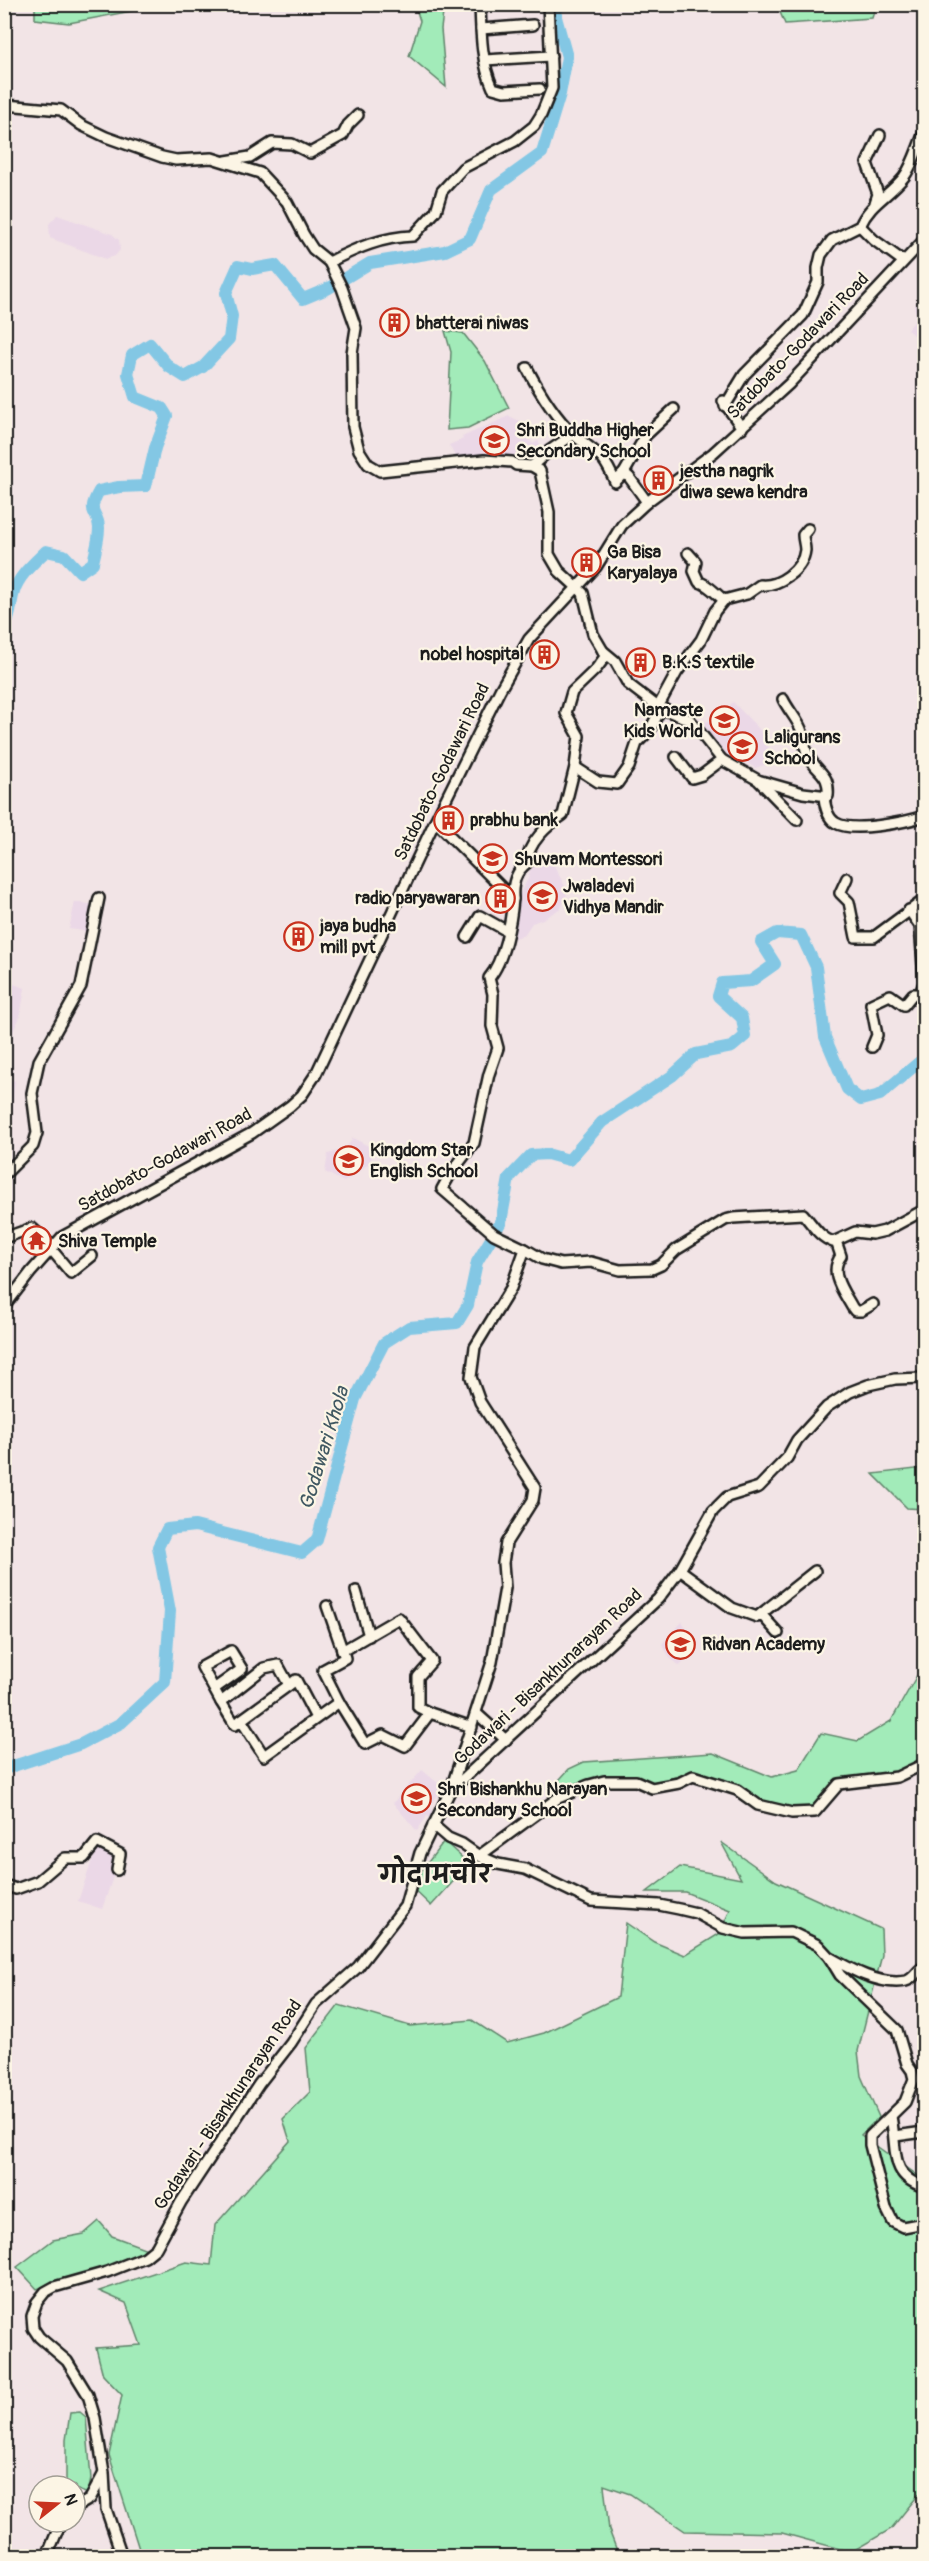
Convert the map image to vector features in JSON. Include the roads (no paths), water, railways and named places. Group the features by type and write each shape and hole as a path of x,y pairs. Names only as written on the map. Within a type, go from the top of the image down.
{"street":[{"path":"480,4 485,60 493,88 504,91 540,89"},
{"path":"329,262 372,242 392,237 413,236 436,211 442,191 463,168 515,141 534,126 552,88 549,4"},
{"path":"481,29 533,25"},
{"path":"485,60 551,56"},
{"path":"4,102 6,105 61,110 81,125 106,137 162,157 176,160 202,158 221,161 266,177 287,202 313,249 329,262 342,288 356,328 352,353 353,427 359,450 368,464 380,471 484,460 512,462 516,465 532,466 540,471 549,513 549,554 559,572 583,593 593,634 603,651 615,661 628,684 660,707 690,720 722,760 758,780 824,797 828,796 829,783 811,760 805,748 802,731 783,699"},
{"path":"221,161 250,157 272,143 292,144 310,153 343,135 348,125 358,115"},
{"path":"742,428 724,402 744,375 803,315 819,282 820,255 831,240 860,226 866,210 891,191 906,174 924,133"},
{"path":"875,203 878,194 867,163 880,135"},
{"path":"860,226 874,240 903,261"},
{"name":"Satdobato-Godawari Road","path":"4,1308 52,1248 73,1230 266,1124 302,1095 316,1074 336,1034 435,821 520,652 596,567 618,530 647,502 683,477 742,428 789,384 924,240"},
{"path":"527,368 538,388 574,434 599,452 615,482 624,473 646,435 674,409"},
{"path":"532,466 574,434"},
{"path":"624,473 647,502"},
{"path":"575,767 598,782 617,784 629,767 637,743 650,730 677,672 701,640 715,611 724,600 747,594 759,585 769,586 793,571 805,551 803,535 808,529"},
{"path":"688,553 696,562 694,571 699,582 705,584 724,600"},
{"path":"715,611 718,621"},
{"path":"603,651 604,657 596,669 572,692 566,713 579,736 575,767 563,815 546,827 527,857 527,863 519,870 513,884 513,899 498,967 489,978 494,994 492,1026 498,1048 489,1074 474,1143 442,1189 494,1234 542,1259 561,1264 591,1262 620,1270 652,1269 662,1265 676,1250 724,1220 733,1218 803,1214 825,1239 836,1241 855,1232 872,1234 885,1231 924,1210"},
{"path":"676,758 692,778 702,775 722,760"},
{"path":"758,780 797,820"},
{"path":"824,797 829,816 836,823 875,824 884,827 924,816"},
{"path":"435,821 513,899"},
{"path":"846,878 840,893 849,902 856,937 874,937 924,900"},
{"path":"4,1175 33,1146 37,1133 32,1093 39,1060 81,986 99,898"},
{"path":"909,910 920,926 924,978"},
{"path":"467,937 480,916 507,931"},
{"path":"872,1047 878,1035 871,1004 890,995 904,1005 914,994 920,994 924,983"},
{"path":"4,1238 32,1228 72,1273 92,1256"},
{"path":"836,1241 841,1256 836,1269 837,1279 852,1307 855,1311 861,1311 873,1304"},
{"path":"450,1791 492,1662 505,1588 502,1563 506,1543 533,1500 535,1488 480,1402 471,1377 475,1347 511,1288 521,1248"},
{"name":"Godawari - Bisankhunarayan Road","path":"122,2556 106,2509 104,2473 95,2418 87,2395 67,2361 39,2337 33,2328 32,2316 37,2302 45,2292 54,2287 107,2272 145,2257 156,2248 181,2202 259,2084 291,2043 316,2004 358,1967 405,1906 420,1852 450,1791 657,1599 680,1570 713,1510 727,1497 759,1487 788,1458 798,1440 827,1407 850,1392 895,1379 924,1378"},
{"path":"680,1570 732,1608 756,1617 815,1571"},
{"path":"356,1591 369,1636"},
{"path":"327,1606 345,1658 323,1670 339,1702 365,1744 383,1736 405,1746 430,1713"},
{"path":"762,1614 778,1633"},
{"path":"342,1651 399,1618 432,1660 418,1677 418,1707 472,1727"},
{"path":"214,1689 242,1669 231,1651 202,1667 221,1702 235,1725 296,1680 316,1718"},
{"path":"221,1702 264,1668 278,1665 289,1685"},
{"path":"241,1720 264,1756 339,1702"},
{"path":"476,1713 506,1740"},
{"path":"479,1856 558,1798 604,1781 636,1781 652,1788 679,1783 693,1776 737,1790 758,1805 792,1813 815,1812 839,1784 897,1777 924,1764"},
{"path":"433,1824 448,1838 462,1844 479,1856 498,1864 525,1869 591,1901 659,1905 696,1913 723,1928 745,1933 791,1932 818,1945 840,1975 897,2030 903,2055 914,2079 905,2102 870,2136 886,2208 893,2222 903,2227 924,2223"},
{"path":"4,1885 16,1889 38,1881 65,1858 84,1858 97,1842 120,1854 117,1870"},
{"path":"829,1957 850,1969 890,1980 905,1981 924,1967"},
{"path":"891,2117 898,2168 910,2182 924,2187"},
{"path":"895,2136 924,2132"},
{"path":"87,2501 104,2473"},
{"path":"47,2556 56,2534"}],"waterway":[{"path":"4,628 19,580 46,551 64,555 80,572 93,563 99,528 93,505 99,491 119,487 146,486 155,448 167,416 162,408 135,397 128,374 132,355 150,344 169,367 185,377 203,367 229,339 232,316 226,293 238,266 252,269 275,265 303,299 327,289 370,263 445,251 470,239 491,190 542,153 560,94 567,57 556,17 556,4"},
{"name":"Godawari Khola","path":"4,1769 81,1744 121,1723 165,1682 170,1611 158,1547 167,1529 195,1526 302,1553 317,1540 355,1399 384,1343 409,1327 457,1323 468,1305 477,1262 501,1222 509,1178 531,1155 547,1154 569,1160 602,1122 672,1076 696,1054 732,1047 745,1036 742,1018 718,996 722,983 751,981 775,964 761,942 777,933 801,935 816,967 825,1037 847,1089 861,1100 880,1095 924,1058"}],"place":[{"name":"bhatterai niwas","path":"395,323"},
{"name":"Shri Buddha Higher Secondary School","path":"495,440"},
{"name":"jestha nagrik diwa sewa kendra","path":"659,481"},
{"name":"Ga Bisa Karyalaya","path":"586,562"},
{"name":"nobel hospital","path":"545,654"},
{"name":"B.K.S textile","path":"641,662"},
{"name":"Namaste Kids World","path":"724,720"},
{"name":"Laligurans School","path":"743,747"},
{"name":"prabhu bank","path":"449,820"},
{"name":"Shuvam Montessori","path":"493,859"},
{"name":"Jwaladevi Vidhya Mandir","path":"542,896"},
{"name":"radio paryawaran","path":"501,898"},
{"name":"jaya budha mill pvt","path":"299,936"},
{"name":"Kingdom Star English School","path":"349,1160"},
{"name":"Shiva Temple","path":"37,1241"},
{"name":"Ridvan Academy","path":"681,1644"},
{"name":"Shri Bishankhu Narayan Secondary School","path":"416,1799"}],"district":[{"name":"गोदामचौर","path":"435,1875"}]}
